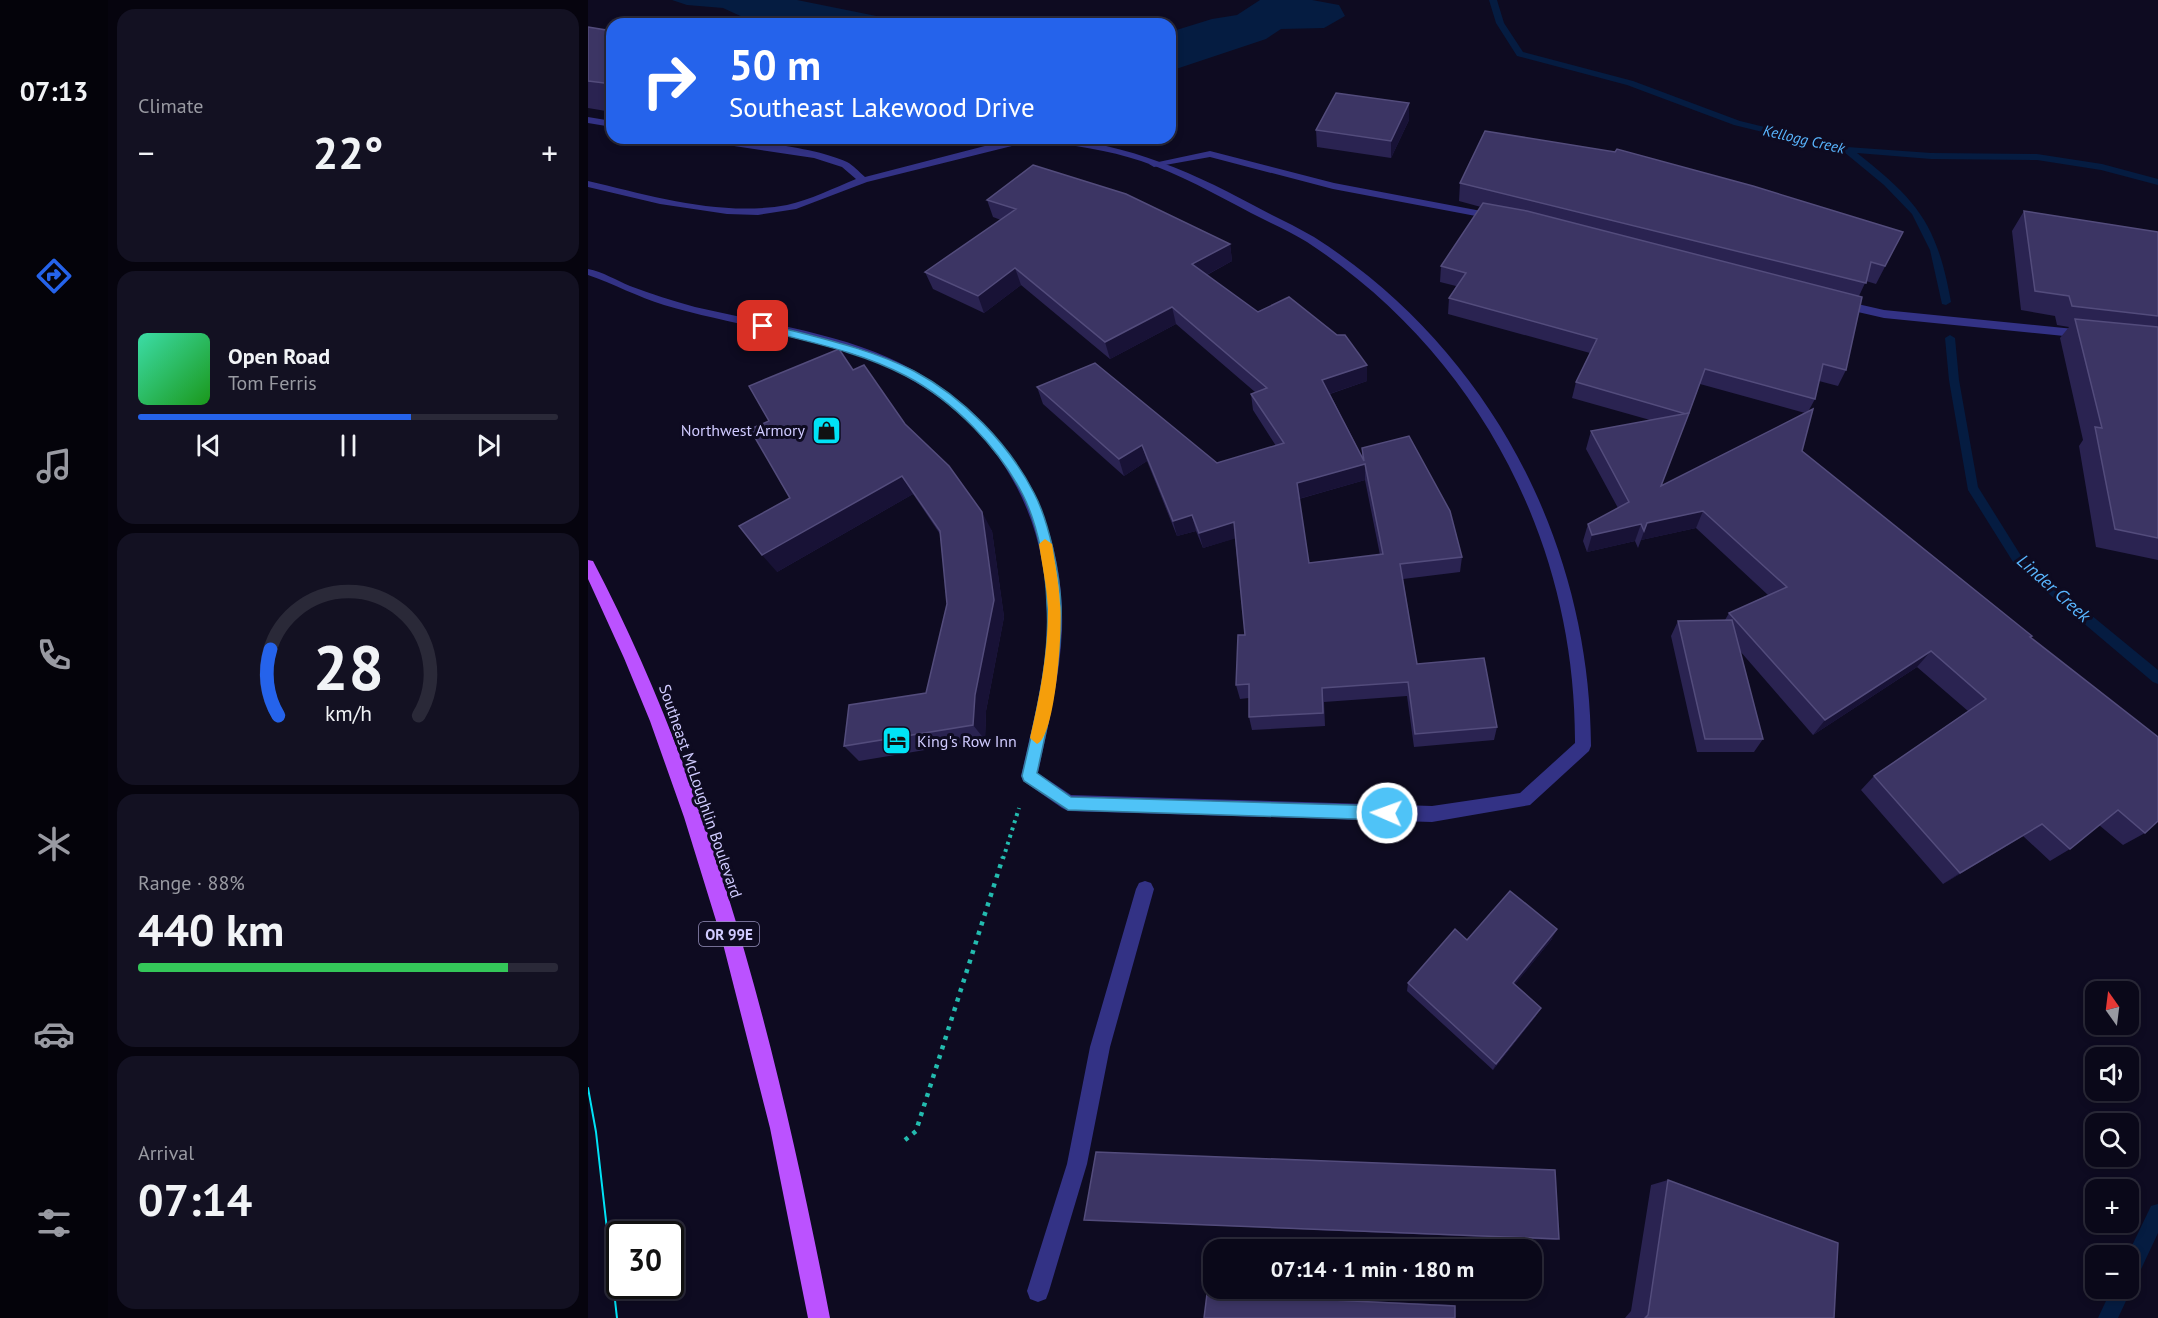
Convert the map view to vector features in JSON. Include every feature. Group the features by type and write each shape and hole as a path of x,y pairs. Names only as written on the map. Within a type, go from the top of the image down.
{"main road":[{"name":"Southeast McLoughlin Boulevard","path":"588,565 638,673 672,757 721,905 765,1064 803,1234 819,1318"}],"street":[{"path":"588,120 606,122"},
{"path":"742,144 816,155 845,165 863,180"},
{"path":"588,184 660,201 727,211 758,212 792,207 830,195 863,180 1000,144"},
{"path":"588,272 670,304 830,343 890,364 912,374 952,403 997,448 1029,494 1043,532 1054,606 1048,692 1029,776 1068,803 1432,814 1524,800 1583,746 1581,681 1570,619 1555,563 1520,475 1497,431 1443,354 1414,323 1332,256 1294,230 1223,192 1130,154 1073,144"},
{"path":"1154,164 1210,154 1333,186 1514,220"},
{"path":"1827,300 1884,314 2099,336"},
{"path":"1038,1291 1077,1164 1100,1047 1144,889"}],"path":[{"path":"905,1140 916,1131 1029,776"}],"water":[{"path":"672,0 797,0 886,18 745,18 723,8 687,5"},
{"path":"1260,0 1312,0 1339,5 1345,16 1324,28 1281,29 1266,39 1176,69 1176,30 1212,19 1237,15"}],"building":[{"path":"588,27 606,30 606,83 588,81"},
{"path":"1336,93 1409,103 1391,141 1316,130"},
{"path":"1485,131 1615,152 1617,149 1753,186 1903,232 1885,266 1871,262 1866,283 1460,183"},
{"path":"1033,165 1126,194 1230,244 1192,264 1258,312 1289,297 1337,335 1345,335 1367,365 1322,380 1364,461 1362,448 1409,436 1450,511 1462,557 1400,564 1417,664 1484,658 1497,727 1415,734 1408,682 1322,688 1323,713 1249,717 1249,684 1236,685 1238,635 1245,635 1234,522 1199,533 1192,515 1173,521 1142,445 1119,459 1037,387 1095,363 1217,463 1284,443 1251,394 1267,388 1172,307 1105,342 1015,268 978,296 925,272 1016,209 987,200","holes":["1365,464 1383,554 1309,563 1297,483"]},
{"path":"1483,203 1527,211 1862,297 1846,370 1823,364 1815,399 1705,369 1689,413 1686,414 1576,382 1597,339 1449,298 1466,273 1441,266"},
{"path":"2024,211 2158,232 2158,316 2072,306 2069,296 2035,291"},
{"path":"2075,319 2158,327 2158,538 2115,529 2095,427 2102,428"},
{"path":"839,349 853,370 864,365 905,424 949,466 982,512 994,600 975,695 973,725 844,746 849,705 926,693 947,604 940,531 902,476 762,555 739,526 790,498 750,429 769,421 749,386"},
{"path":"1813,409 1802,451 2032,636 2030,637 2158,737 2158,821 2145,833 2118,810 2070,849 2042,824 1960,873 1874,776 1986,699 1931,651 1825,720 1729,613 1787,587 1703,511 1647,523 1644,531 1641,524 1592,535 1588,524 1629,502 1591,431 1689,413 1661,486"},
{"path":"1732,620 1763,739 1705,739 1678,621"},
{"path":"1510,891 1557,929 1513,983 1541,1008 1496,1064 1408,983 1455,929 1467,940"},
{"path":"1096,1152 1555,1170 1559,1239 1084,1220"},
{"path":"1668,1180 1838,1243 1834,1318 1645,1318 1648,1315"},
{"path":"1206,1299 1310,1299 1455,1306 1455,1318 1204,1318"}],"waterway":[{"name":"Kellogg Creek","path":"1493,0 1500,23 1520,54 1630,83 1737,123 1847,150"},
{"name":"Kellogg Creek","path":"1847,150 1931,156 2037,157 2102,167 2158,182"},
{"name":"Linder Creek","path":"1847,150 1888,183 1916,213 1935,250 1946,302"},
{"name":"Linder Creek","path":"1950,338 1954,380 1972,487 2019,562 2158,678"},
{"name":"Linder Creek","path":"2139,1252 2158,1213"},
{"name":"Linder Creek","path":"2108,1318 2117,1299"}],"tram line":[{"path":"588,1088 596,1132 617,1318"}],"slow traffic":[{"path":"1037,738 1048,692 1053,647 1054,606 1045,544"}],"place":[{"name":"Northwest Armory","path":"826,430"},
{"name":"King's Row Inn","path":"896,741"}],"route":[{"path":"763,326 870,355 912,374 976,424 997,448 1029,494 1043,532 1054,606 1053,647 1048,692 1029,776 1068,803 1387,813"}]}
